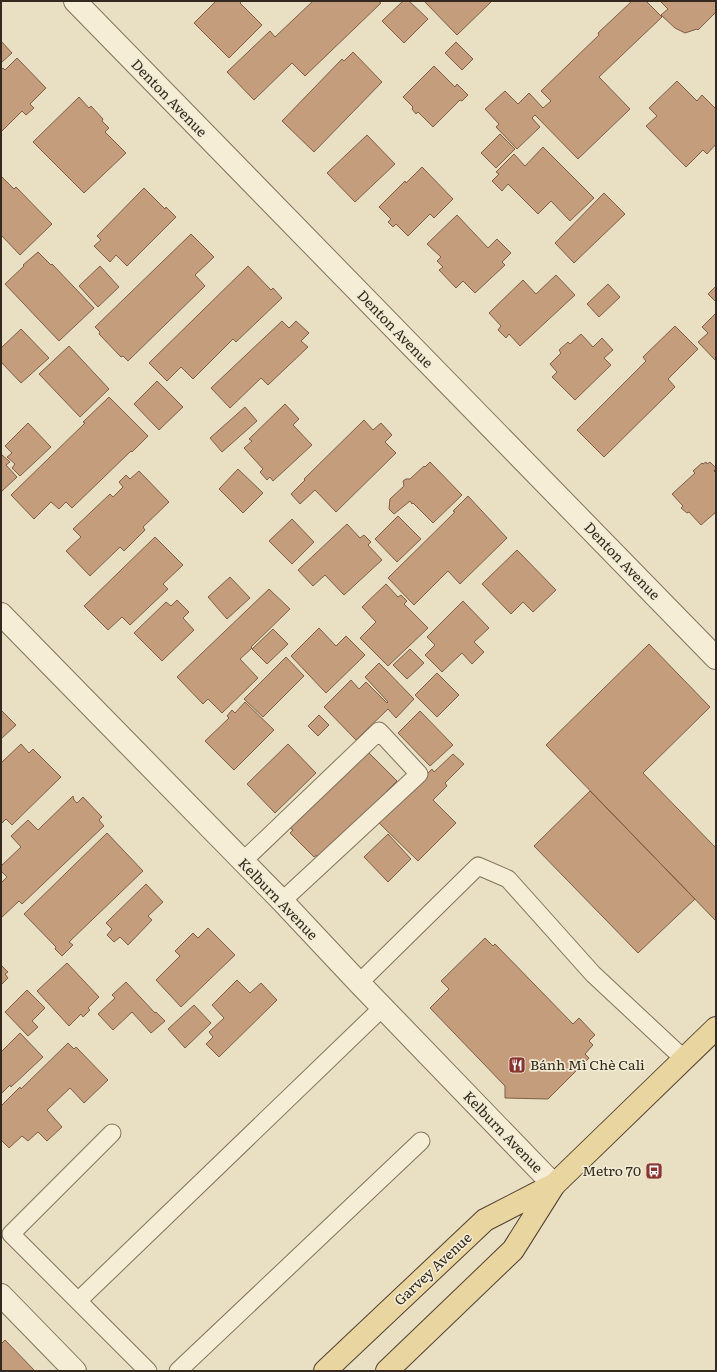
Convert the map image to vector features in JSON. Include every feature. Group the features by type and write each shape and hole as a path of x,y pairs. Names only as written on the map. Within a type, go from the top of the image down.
{"main road":[{"name":"Garvey Avenue","path":"387,1371 513,1250 554,1185 716,1028"},
{"name":"Garvey Avenue","path":"325,1371 484,1220 554,1185"}],"street":[{"name":"Denton Avenue","path":"75,1 716,658"},
{"name":"Kelburn Avenue","path":"1,614 242,862 282,901 359,984 554,1185"},
{"path":"1,1295 75,1371"}],"lane":[{"path":"242,862 379,731 419,774 282,901"},
{"path":"359,984 478,866 508,879 593,974 684,1059"},
{"path":"78,1301 382,1008"},
{"path":"112,1133 11,1234 148,1371"},
{"path":"178,1371 421,1142"}],"building":[{"path":"216,1 242,1 240,3 262,25 229,58 194,23"},
{"path":"313,1 378,1 381,3 305,76 292,63 254,100 227,72 270,31 275,37"},
{"path":"403,1 409,1 428,19 404,43 382,21"},
{"path":"424,1 492,1 457,35"},
{"path":"632,1 646,1 662,17 599,77 630,109 578,159 535,115 532,118 540,127 517,149 496,127 499,124 485,109 505,91 518,104 529,93 543,108 551,101 541,91"},
{"path":"660,1 716,1 716,12 698,30 685,33 675,28 661,15 668,9"},
{"path":"1,41 12,53 1,63"},
{"path":"456,42 473,59 462,70 445,53"},
{"path":"353,52 382,82 314,152 282,121 342,59 344,61"},
{"path":"17,58 46,88 30,104 34,108 26,115 22,111 1,132 1,70 3,68 5,70"},
{"path":"434,66 455,87 457,84 468,95 462,101 460,100 433,127 418,112 416,114 412,109 413,107 403,97"},
{"path":"677,81 697,101 702,95 716,109 716,144 707,154 703,150 686,167 646,126 657,116 649,108"},
{"path":"79,97 89,108 91,106 103,119 102,121 109,128 105,132 126,153 84,193 33,142"},
{"path":"500,134 515,149 496,168 481,153"},
{"path":"367,135 395,164 355,202 327,173"},
{"path":"543,147 594,198 570,221 551,201 538,214 508,184 502,191 492,181 499,174 496,172 514,154 525,166"},
{"path":"422,167 453,199 434,218 430,214 408,236 396,224 393,227 388,222 391,219 379,207 405,181 406,183"},
{"path":"1,176 14,189 16,187 52,224 20,255 1,235"},
{"path":"144,188 165,209 166,207 176,217 127,266 116,255 110,262 94,246 101,240 97,236"},
{"path":"604,193 625,214 574,263 555,243"},
{"path":"457,215 488,248 497,239 511,253 502,262 505,265 475,293 463,281 456,288 439,270 443,267 437,261 441,257 427,244"},
{"path":"191,234 214,257 195,275 205,286 128,361 123,356 121,357 99,334 100,332 95,327"},
{"path":"38,252 51,265 52,264 94,308 59,341 5,284"},
{"path":"100,266 119,287 98,307 79,286"},
{"path":"248,266 271,290 273,288 282,298 236,342 233,339 193,379 181,367 167,381 149,363"},
{"path":"556,275 575,295 520,346 509,334 506,338 498,330 501,326 489,313 523,280 536,294"},
{"path":"608,284 620,297 599,317 587,304"},
{"path":"716,286 716,302 708,294"},
{"path":"715,314 716,361 698,342 708,333 702,327"},
{"path":"282,321 289,328 296,321 309,333 301,341 308,347 268,385 261,378 230,408 211,388"},
{"path":"675,326 698,349 668,379 675,387 604,457 577,430 646,361 643,357"},
{"path":"21,329 49,358 21,383 1,362 1,348"},
{"path":"581,334 593,347 602,338 613,350 604,358 611,365 575,400 552,377 557,372 550,364 561,353 559,350 568,342 570,344"},
{"path":"69,346 109,389 80,417 39,374"},
{"path":"157,381 183,407 159,430 134,404"},
{"path":"109,397 148,436 72,508 66,502 59,509 51,502 34,519 11,495 85,423 83,422"},
{"path":"285,404 299,419 293,425 312,445 273,481 270,477 267,480 260,472 263,469 244,448 252,441 249,439"},
{"path":"245,407 257,421 222,452 210,438"},
{"path":"364,420 373,430 381,423 392,435 385,442 396,453 336,512 315,490 300,504 291,494 305,480 304,479"},
{"path":"28,423 51,447 20,476 12,468 15,464 7,457 12,453 5,446"},
{"path":"1,454 10,462 6,465 17,477 1,492"},
{"path":"430,462 462,495 433,523 410,501 394,514 389,509 390,499 404,486 403,481 410,479"},
{"path":"706,462 707,464 710,462 716,468 714,471 716,473 716,512 701,525 689,512 687,513 681,508 683,506 672,494 695,473 693,471 702,463 703,464"},
{"path":"238,469 263,493 243,513 219,489"},
{"path":"139,471 169,502 143,527 145,530 124,551 120,547 90,576 66,551 81,537 73,529 110,494 113,497 123,487 119,482 126,475 130,479"},
{"path":"468,496 507,538 460,584 448,571 414,605 388,578 455,512 453,511"},
{"path":"398,516 421,539 397,562 375,539"},
{"path":"292,519 314,542 292,564 269,541"},
{"path":"347,524 360,538 364,535 371,542 368,545 382,560 344,595 325,575 313,586 298,570"},
{"path":"155,537 183,565 163,584 168,589 130,625 122,617 108,630 84,606"},
{"path":"517,550 556,590 533,612 523,602 511,614 482,584"},
{"path":"230,577 250,598 227,619 208,597"},
{"path":"386,584 398,597 401,595 407,601 404,604 428,628 388,666 360,638 376,622 362,607"},
{"path":"269,589 290,609 240,659 258,678 222,713 208,699 203,704 177,677"},
{"path":"177,600 189,612 183,618 194,630 162,661 134,633 166,602 171,606"},
{"path":"463,601 489,628 474,642 484,652 472,664 462,653 442,672 425,655 435,645 427,637"},
{"path":"319,628 336,646 346,636 365,655 326,693 291,656"},
{"path":"273,629 288,644 267,664 252,649"},
{"path":"649,644 710,707 643,773 716,848 716,921 546,745"},
{"path":"410,649 424,663 407,679 393,665"},
{"path":"286,657 304,676 263,717 244,699"},
{"path":"379,663 414,699 396,718 388,709 356,740 324,707 351,680 359,689 366,682 387,703 388,702 365,677"},
{"path":"437,673 459,695 437,717 415,695"},
{"path":"245,702 274,730 234,770 205,741 229,718 227,716 232,710 235,713"},
{"path":"1,710 16,725 1,739"},
{"path":"420,711 453,745 430,766 398,733"},
{"path":"319,715 329,725 318,736 308,726"},
{"path":"21,744 29,753 33,749 61,777 12,825 6,819 1,824 1,763"},
{"path":"288,744 316,773 275,813 247,784"},
{"path":"367,751 397,781 320,858 317,855 314,857 290,833 293,830 290,828"},
{"path":"453,754 464,764 445,783 447,786 433,800 456,823 418,861 378,822 432,769 434,772"},
{"path":"590,791 695,899 638,953 534,846"},
{"path":"73,796 77,803 83,797 102,817 99,820 104,826 22,904 19,901 1,918 1,883 7,877 1,871 1,866 21,847 11,836 28,820 38,830"},
{"path":"107,833 143,871 69,942 73,945 62,956 55,949 56,947 24,914"},
{"path":"388,834 411,859 388,882 364,857"},
{"path":"146,884 163,902 148,916 152,920 128,945 120,937 114,942 107,935 112,929 106,923"},
{"path":"208,928 235,955 181,1007 156,980 180,956 175,951 193,933 198,938"},
{"path":"485,938 493,946 495,944 573,1024 579,1018 595,1035 589,1041 593,1045 585,1054 589,1058 548,1099 505,1098 505,1086 430,1008 449,989 441,981"},
{"path":"67,963 99,997 88,1008 90,1010 83,1017 81,1014 69,1026 37,991"},
{"path":"1,965 8,972 5,974 8,978 1,985"},
{"path":"237,980 250,993 261,983 277,1000 219,1057 206,1044 213,1037 209,1032 224,1018 212,1005"},
{"path":"126,982 155,1013 156,1012 165,1021 151,1033 132,1012 113,1030 98,1014 115,998 112,995"},
{"path":"27,990 45,1008 32,1021 38,1027 28,1036 5,1012"},
{"path":"194,1005 211,1023 185,1048 168,1029"},
{"path":"20,1033 43,1057 11,1087 10,1085 1,1094 1,1052"},
{"path":"68,1043 74,1049 76,1047 108,1080 84,1103 70,1088 47,1110 62,1127 47,1141 38,1132 28,1141 22,1136 9,1148 1,1140 1,1106 20,1087 21,1089"},
{"path":"5,1340 35,1371 1,1371 1,1344"}],"place":[{"name":"Bánh Mì Chè Cali","path":"517,1065"},
{"name":"Metro 70","path":"654,1171"}]}
